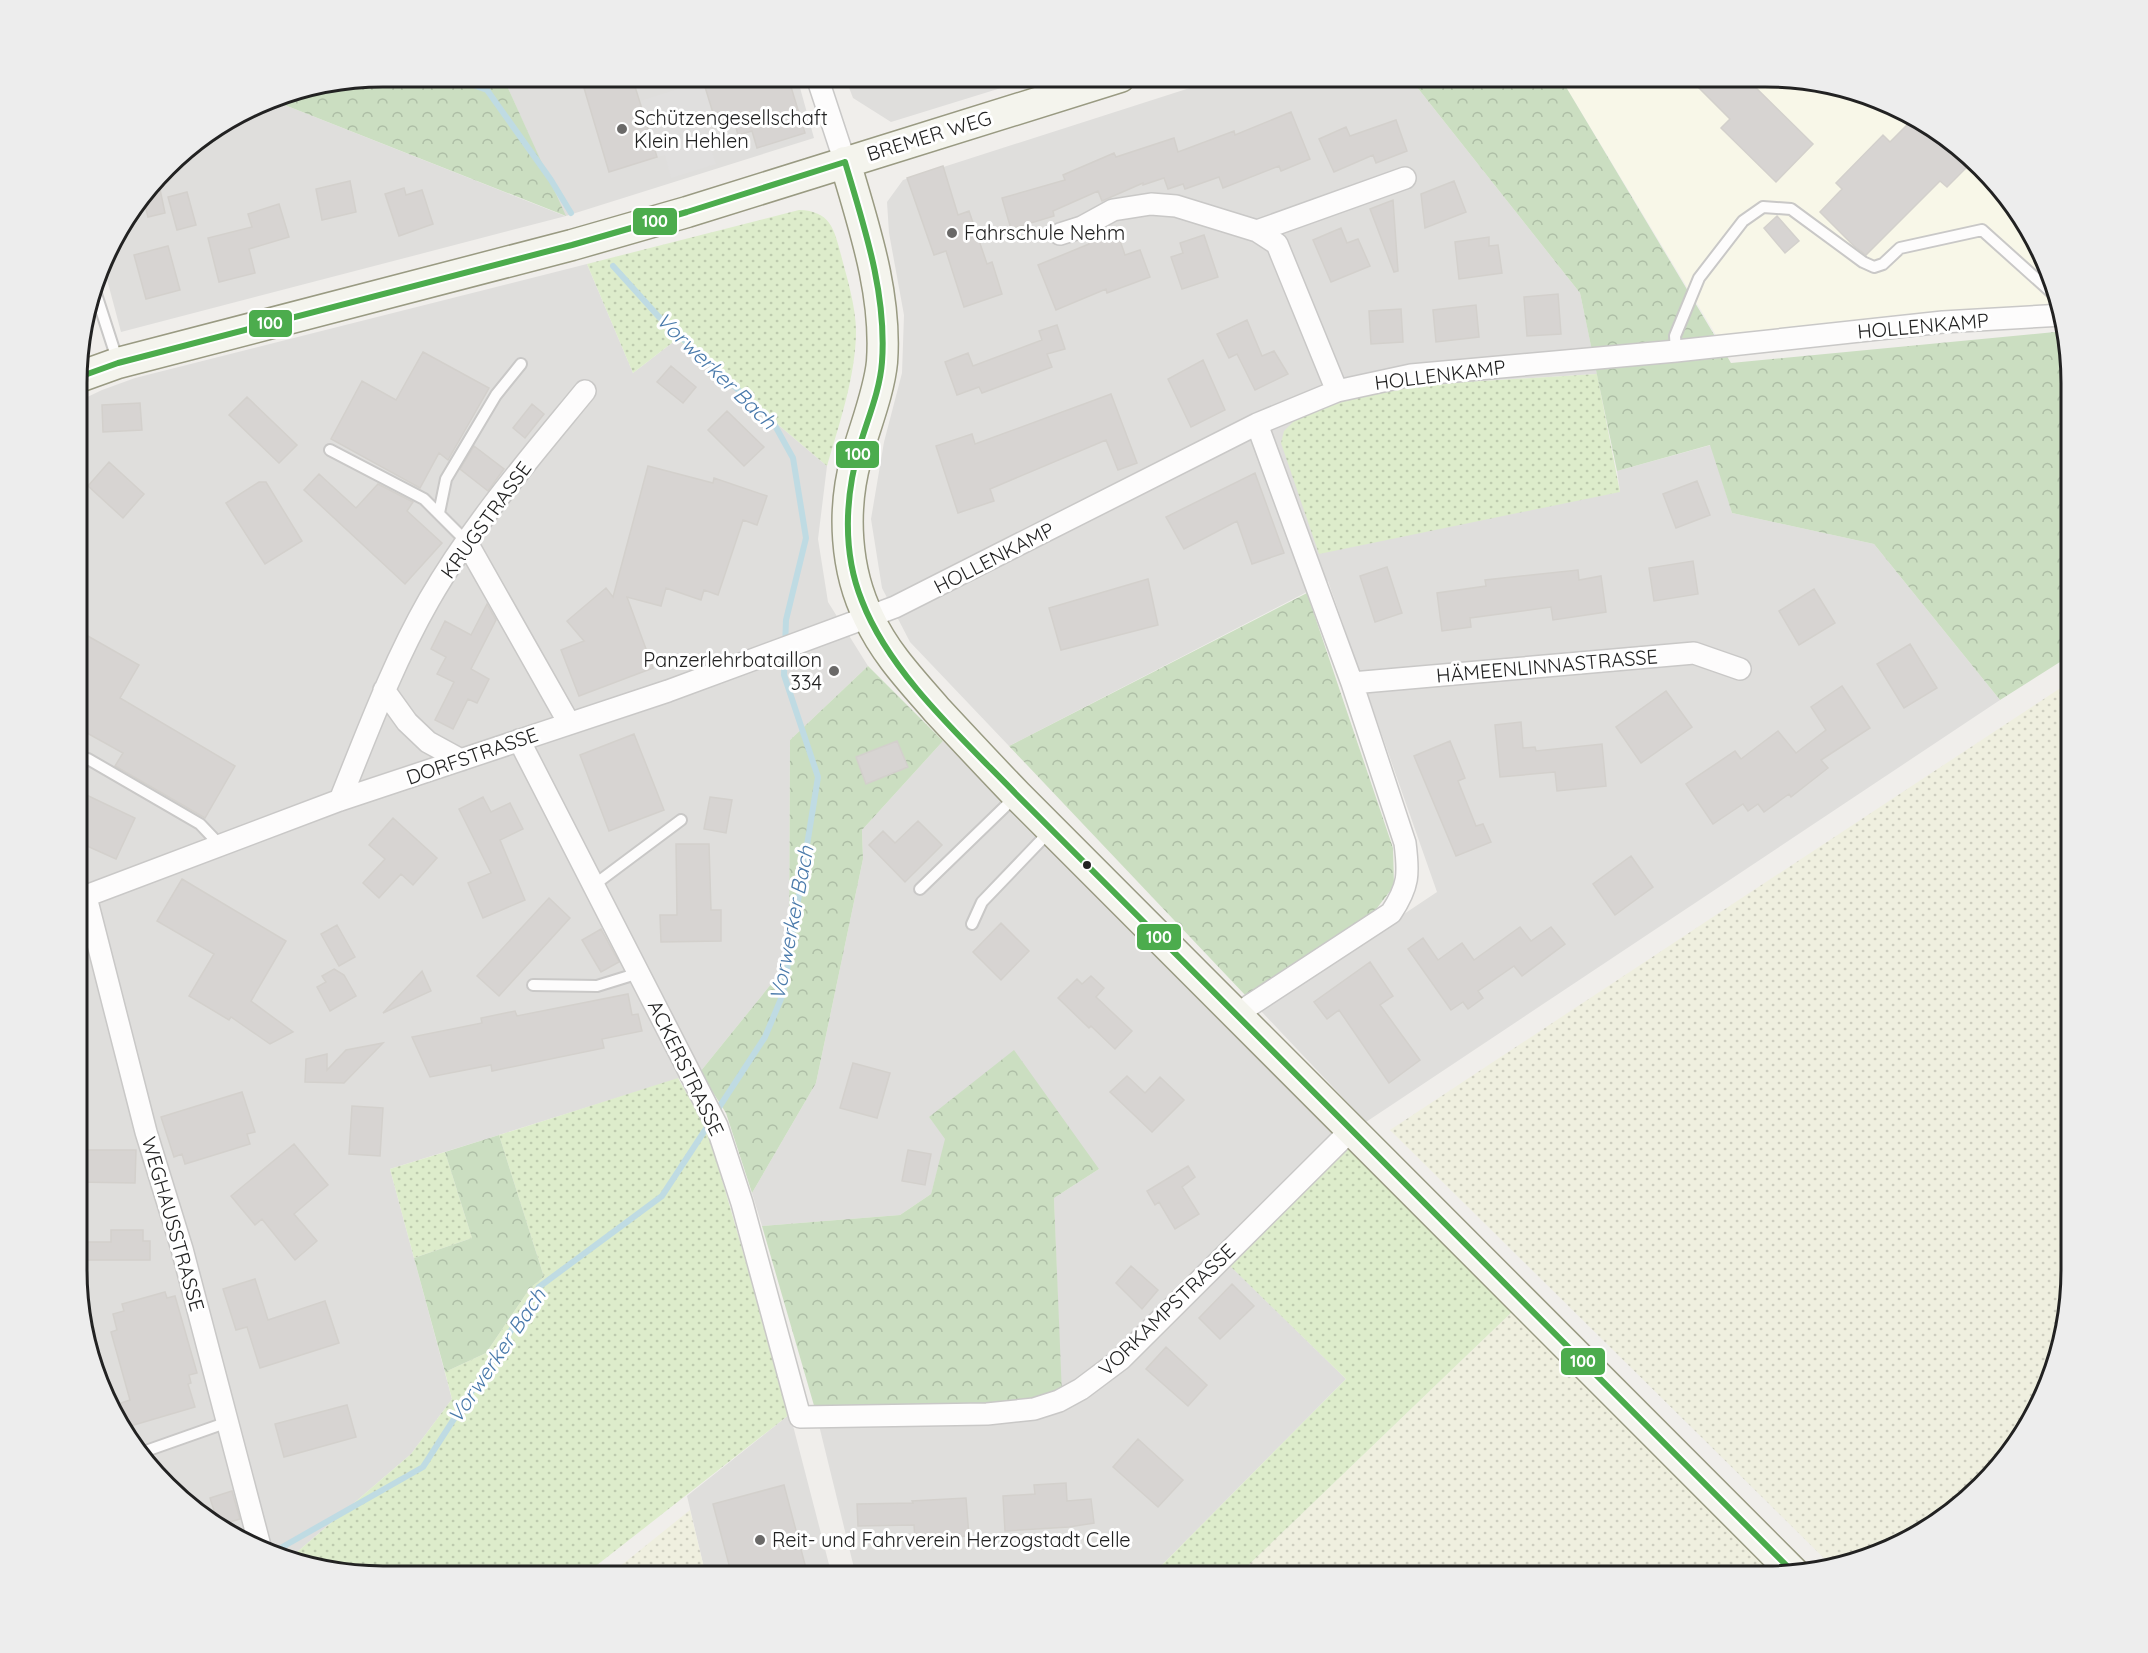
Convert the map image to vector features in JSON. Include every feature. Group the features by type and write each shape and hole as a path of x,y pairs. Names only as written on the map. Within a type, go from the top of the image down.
{"main road":[{"name":"BREMER WEG","path":"87,374 118,363 572,245 687,212 1088,87"},
{"path":"845,162 867,238 876,279 881,321 882,363 849,489 850,558 858,591 868,617 884,646 903,672 1051,830 1786,1565"}],"street":[{"path":"820,87 845,162"},
{"path":"1257,231 1405,178"},
{"path":"1060,234 1082,227 1113,210 1151,204 1176,206 1257,231 1277,244 1337,391"},
{"name":"HOLLENKAMP","path":"868,617 895,607 1257,424 1337,391 1411,375 1677,351 2052,311"},
{"name":"KRUGSTRASSE","path":"340,800 384,690 428,601 466,541 585,391"},
{"path":"1239,1016 1249,1006 1391,913 1404,893 1408,868 1405,843 1352,683 1257,424"},
{"path":"466,541 569,723"},
{"name":"DORFSTRASSE","path":"87,896 340,800 668,691 868,617"},
{"name":"HÄMEENLINNASTRASSE","path":"1352,683 1694,653 1740,669"},
{"path":"384,690 407,722 428,742 461,760"},
{"name":"ACKERSTRASSE","path":"519,740 717,1126 742,1203 800,1417"},
{"name":"WEGHAUSSTRASSE","path":"87,916 146,1132 182,1249 258,1538"},
{"name":"VORKAMPSTRASSE","path":"800,1417 999,1413 1034,1408 1066,1397 1081,1389 1121,1359 1352,1129"}],"lane":[{"path":"1677,351 1675,336 1699,278 1743,221 1763,207 1791,209 1863,262 1874,267 1883,264 1900,248 1982,230 2048,297"},
{"path":"98,302 118,363"},
{"path":"439,513 446,479 496,395 521,364"},
{"path":"330,450 424,499 466,541"},
{"path":"88,759 200,824 220,845"},
{"path":"920,889 1017,795"},
{"path":"594,885 681,820"},
{"path":"972,924 982,902 1051,830"},
{"path":"533,985 597,986 639,973"},
{"path":"148,1450 228,1422"}],"shaded area":[{"path":"507,87 800,87 814,138 566,216 121,332 107,278 137,218 160,188 188,160 235,127 284,105 565,216"},
{"path":"684,87 705,87 717,125 705,129 716,164 671,178 665,155 657,157 640,101"},
{"path":"849,87 1005,87 891,122 853,98"},
{"path":"1193,87 1417,87 1580,293 1597,374 1384,387 1620,492 1617,471 1711,445 1732,513 1874,544 2000,700 1366,1122 1260,1010 1437,892 1328,581 1009,746 910,642 882,588 871,519 884,442 902,373 904,315 889,233 887,202 903,180"},
{"path":"1566,87 1785,88 1842,97 1896,118 1945,148 1988,188 2021,235 2038,270 2050,304 1716,335"},
{"path":"587,264 633,373 677,339 827,466 818,539 828,602 868,666 790,740 789,962 700,1072 390,1169 452,1399 411,1454 296,1553 252,1535 218,1516 188,1493 160,1465 137,1435 118,1401 97,1347 90,1309 87,1270 87,397 135,378"},
{"path":"943,741 1336,1133 1217,1253 1346,1379 1161,1566 854,1566 815,1409 1061,1395 1054,1198 1099,1169 929,1117 946,1139 931,1194 900,1215 762,1226 752,1193 816,1083 863,859 862,830"},
{"path":"790,1414 829,1566 704,1566 687,1496"}],"green space":[{"path":"508,87 566,216 284,105 325,93 363,88"},
{"path":"1417,87 1566,87 1731,363 2056,332 2061,383 2061,661 2000,700 1874,544 1732,513 1710,445 1617,471 1580,293"},
{"path":"799,210 818,214 833,229 853,302 856,322 850,382 827,466 677,339 633,373 587,264"},
{"path":"1597,374 1620,492 1319,554 1281,443 1284,431 1297,418 1384,387"},
{"path":"1307,593 1393,848 1394,886 1367,921 1246,996 1009,746"},
{"path":"868,666 943,741 862,830 863,859 816,1083 752,1193 726,1113 700,1072 789,962 790,740"},
{"path":"2061,688 2061,1270 2055,1328 2038,1383 2011,1435 1988,1465 1960,1493 1930,1516 1878,1543 1825,1559 1390,1130"},
{"path":"1014,1050 1099,1169 1054,1198 1062,1395 1025,1407 815,1409 762,1226 900,1215 931,1194 945,1139 929,1117"},
{"path":"678,1078 708,1131 790,1414 596,1566 383,1566 344,1563 296,1553 411,1454 452,1399 445,1372 486,1353 530,1288 544,1277 499,1135"},
{"path":"499,1135 544,1277 530,1288 486,1353 445,1372 414,1258 472,1238 445,1152"},
{"path":"1346,1143 1514,1310 1247,1566 1161,1566 1346,1379 1228,1264"},
{"path":"445,1152 472,1238 414,1258 390,1169"},
{"path":"1514,1310 1767,1566 1765,1566 1247,1566"},
{"path":"690,1510 704,1566 620,1566"}],"building":[{"name":"Schützengesellschaft Klein Hehlen","path":"635,87 657,157 609,172 584,88"},
{"path":"705,87 791,87 805,133 757,148 752,131 738,135 734,120 717,126"},
{"path":"1698,87 1755,87 1813,144 1776,182 1721,128 1730,119"},
{"path":"1291,112 1310,159 1281,171 1279,166 1223,188 1219,177 1185,189 1183,184 1168,189 1164,178 1143,185 1143,183 1102,201 1098,191 1053,211 1054,216 1011,229 1002,198 1065,180 1063,175 1114,153 1116,157 1174,138 1178,152 1234,131 1235,135"},
{"path":"1396,120 1407,151 1376,163 1373,155 1334,172 1319,139 1346,127 1350,136"},
{"path":"1908,124 1930,137 1967,167 1947,187 1940,181 1866,255 1820,212 1842,189 1836,183 1883,135 1890,142"},
{"path":"943,166 958,215 969,211 987,264 992,262 1002,294 964,307 946,251 934,255 907,178"},
{"path":"350,181 356,212 322,220 316,189"},
{"path":"1454,181 1466,212 1425,228 1421,194"},
{"path":"160,188 165,213 148,217 145,207"},
{"path":"404,188 406,195 422,190 433,224 399,236 385,194"},
{"path":"187,192 196,225 177,230 168,197"},
{"path":"1393,200 1398,271 1394,272 1370,209"},
{"path":"279,204 289,237 249,249 255,273 219,282 208,238 252,227 248,214"},
{"path":"1777,216 1799,241 1785,253 1764,228"},
{"path":"1341,228 1347,243 1358,239 1370,266 1331,282 1313,240"},
{"path":"1116,229 1125,255 1140,250 1150,277 1107,293 1106,289 1056,310 1038,265 1089,244 1087,239"},
{"path":"1204,235 1218,277 1182,289 1171,257 1183,253 1180,243"},
{"path":"1489,237 1489,246 1498,245 1502,273 1459,279 1455,242"},
{"path":"168,246 180,290 146,299 134,255"},
{"path":"1558,294 1561,334 1527,336 1524,297"},
{"path":"1476,305 1479,337 1436,342 1433,310"},
{"path":"1401,309 1403,342 1371,344 1369,311"},
{"path":"1247,320 1262,356 1274,351 1288,374 1255,390 1237,354 1229,358 1217,334"},
{"path":"1057,325 1065,349 1047,354 1052,367 982,393 979,387 957,395 945,362 968,353 973,366 1042,340 1039,331"},
{"path":"423,352 489,388 448,460 439,453 420,488 331,439 362,381 396,400"},
{"path":"1203,360 1225,410 1191,427 1168,379"},
{"path":"671,366 696,387 683,403 657,382"},
{"path":"1111,394 1137,463 1118,470 1106,440 990,489 994,501 958,513 936,446 972,434 975,444"},
{"path":"247,397 297,445 279,463 229,415"},
{"path":"140,403 142,430 103,432 102,405"},
{"path":"532,404 544,414 525,438 513,428"},
{"path":"727,411 764,447 744,466 708,430"},
{"path":"474,446 504,469 488,491 460,469"},
{"path":"109,462 144,494 123,518 88,486"},
{"path":"648,466 713,483 714,478 767,496 757,525 743,520 718,595 704,590 701,600 666,588 661,606 627,597 653,668 579,696 561,650 584,641 567,621 606,588 613,597"},
{"path":"1255,473 1284,553 1252,564 1237,521 1184,549 1166,517"},
{"path":"319,474 356,508 378,484 413,502 407,511 442,543 405,584 304,490"},
{"path":"1697,481 1710,515 1676,528 1663,494"},
{"path":"259,482 266,482 302,541 265,564 226,503"},
{"path":"1693,561 1698,594 1654,601 1649,568"},
{"path":"1387,567 1402,613 1375,622 1360,576"},
{"path":"1578,570 1579,580 1601,576 1606,612 1553,620 1551,607 1470,618 1471,627 1442,631 1437,593 1486,586 1485,580"},
{"path":"1148,579 1158,625 1061,650 1049,608"},
{"path":"1814,589 1835,623 1799,645 1779,611"},
{"path":"487,604 496,620 471,669 489,679 477,703 468,699 453,729 435,720 454,682 437,674 446,657 431,649 445,621 471,635"},
{"path":"87,636 139,665 120,698 235,766 205,818 115,766 123,753 87,733"},
{"path":"1910,644 1937,688 1904,708 1877,664"},
{"path":"1842,686 1870,728 1821,760 1828,768 1791,797 1789,794 1764,812 1758,804 1748,811 1743,804 1713,824 1686,784 1735,751 1741,759 1778,731 1796,753 1826,730 1811,707"},
{"path":"1666,691 1692,727 1641,763 1616,727"},
{"path":"1521,722 1523,748 1535,747 1536,751 1602,744 1606,786 1557,791 1555,772 1500,777 1495,725"},
{"path":"634,734 664,810 609,831 580,755"},
{"path":"897,741 908,767 866,784 856,757"},
{"path":"1450,741 1465,778 1458,781 1476,826 1483,824 1491,842 1456,856 1414,756"},
{"path":"87,795 135,818 116,859 87,846"},
{"path":"483,797 491,812 510,803 523,829 500,840 525,900 483,918 468,883 491,873 459,809"},
{"path":"710,797 732,800 726,833 704,829"},
{"path":"393,818 437,858 413,885 401,874 379,898 363,883 385,859 369,845"},
{"path":"918,821 942,845 905,882 869,845 883,831 895,843"},
{"path":"676,844 709,844 711,910 721,910 721,941 661,942 660,915 677,915"},
{"path":"1631,856 1653,887 1615,915 1593,884"},
{"path":"182,879 286,941 251,1001 293,1032 270,1044 231,1017 229,1020 189,996 214,954 157,921"},
{"path":"549,898 570,918 499,996 477,976"},
{"path":"1001,923 1029,951 1001,980 973,952"},
{"path":"337,925 355,957 339,966 321,934"},
{"path":"1520,927 1531,941 1551,927 1565,944 1522,976 1514,966 1478,991 1483,998 1468,1009 1463,1002 1451,1010 1408,949 1423,938 1438,960 1462,943 1474,960"},
{"path":"601,929 619,962 601,972 582,940"},
{"path":"1370,962 1393,996 1380,1005 1420,1060 1389,1083 1339,1010 1327,1019 1314,1002"},
{"path":"334,969 344,975 356,996 330,1011 317,987 326,982 322,976"},
{"path":"422,971 431,991 383,1013"},
{"path":"1091,976 1104,988 1096,997 1132,1031 1115,1049 1058,998 1077,979 1082,984"},
{"path":"628,994 632,1015 638,1014 642,1031 602,1039 604,1048 492,1071 491,1065 430,1077 412,1037 482,1023 481,1018 515,1011 517,1016"},
{"path":"383,1043 344,1083 305,1082 306,1059 327,1054 327,1070 346,1050"},
{"path":"853,1063 890,1073 877,1118 840,1108"},
{"path":"1127,1076 1145,1093 1160,1077 1184,1100 1152,1132 1110,1092"},
{"path":"242,1092 255,1132 247,1134 250,1144 185,1164 182,1154 174,1157 161,1117"},
{"path":"352,1106 383,1108 380,1156 349,1154"},
{"path":"294,1144 328,1185 294,1214 317,1241 295,1260 262,1219 255,1225 231,1196"},
{"path":"87,1150 136,1150 135,1183 87,1182"},
{"path":"908,1150 931,1154 925,1185 902,1181"},
{"path":"1188,1166 1195,1177 1182,1187 1199,1214 1175,1229 1159,1202 1155,1205 1147,1191"},
{"path":"111,1230 143,1230 143,1241 150,1241 150,1260 87,1260 87,1242 111,1242"},
{"path":"1131,1266 1158,1290 1142,1309 1116,1283"},
{"path":"255,1279 268,1320 325,1301 339,1343 260,1368 247,1327 236,1330 223,1289"},
{"path":"1232,1284 1254,1306 1220,1339 1199,1318"},
{"path":"165,1292 167,1298 175,1296 197,1373 189,1375 191,1383 188,1384 195,1407 132,1426 121,1403 130,1400 111,1332 117,1330 113,1314 124,1311 122,1304"},
{"path":"1166,1347 1207,1385 1188,1406 1146,1369"},
{"path":"347,1405 356,1437 284,1457 275,1424"},
{"path":"1138,1439 1183,1480 1158,1507 1113,1467"},
{"path":"1066,1483 1067,1501 1091,1499 1094,1523 1005,1531 1003,1496 1035,1494 1034,1485"},
{"name":"Reit- und Fahrverein Herzogstadt Celle","path":"784,1485 805,1566 729,1566 713,1504"},
{"path":"232,1491 240,1519 229,1522 218,1516 215,1514 210,1498"},
{"path":"966,1498 969,1536 915,1539 914,1525 858,1526 857,1504 913,1503 912,1501"}],"waterway":[{"name":"Vorwerker Bach","path":"479,87 487,90 551,180 571,213"},
{"name":"Vorwerker Bach","path":"613,266 659,317 773,422 793,458 806,538 786,620 784,675 818,777 783,994 765,1037 716,1112"},
{"name":"Vorwerker Bach","path":"281,1547 423,1467 539,1287 662,1196 711,1121"}],"transit line":[{"name":"100","path":"845,162 873,260 883,337 879,383 851,484 849,543 851,563 862,601 874,628 890,654 909,680 974,751 1786,1565"},
{"name":"100","path":"87,374 118,363 572,245 687,212 845,162"}],"place":[{"name":"Schützengesellschaft Klein Hehlen","path":"622,129"},
{"name":"Fahrschule Nehm","path":"952,233"},
{"name":"Panzerlehrbataillon 334","path":"834,671"},
{"name":"Reit- und Fahrverein Herzogstadt Celle","path":"760,1540"}]}
